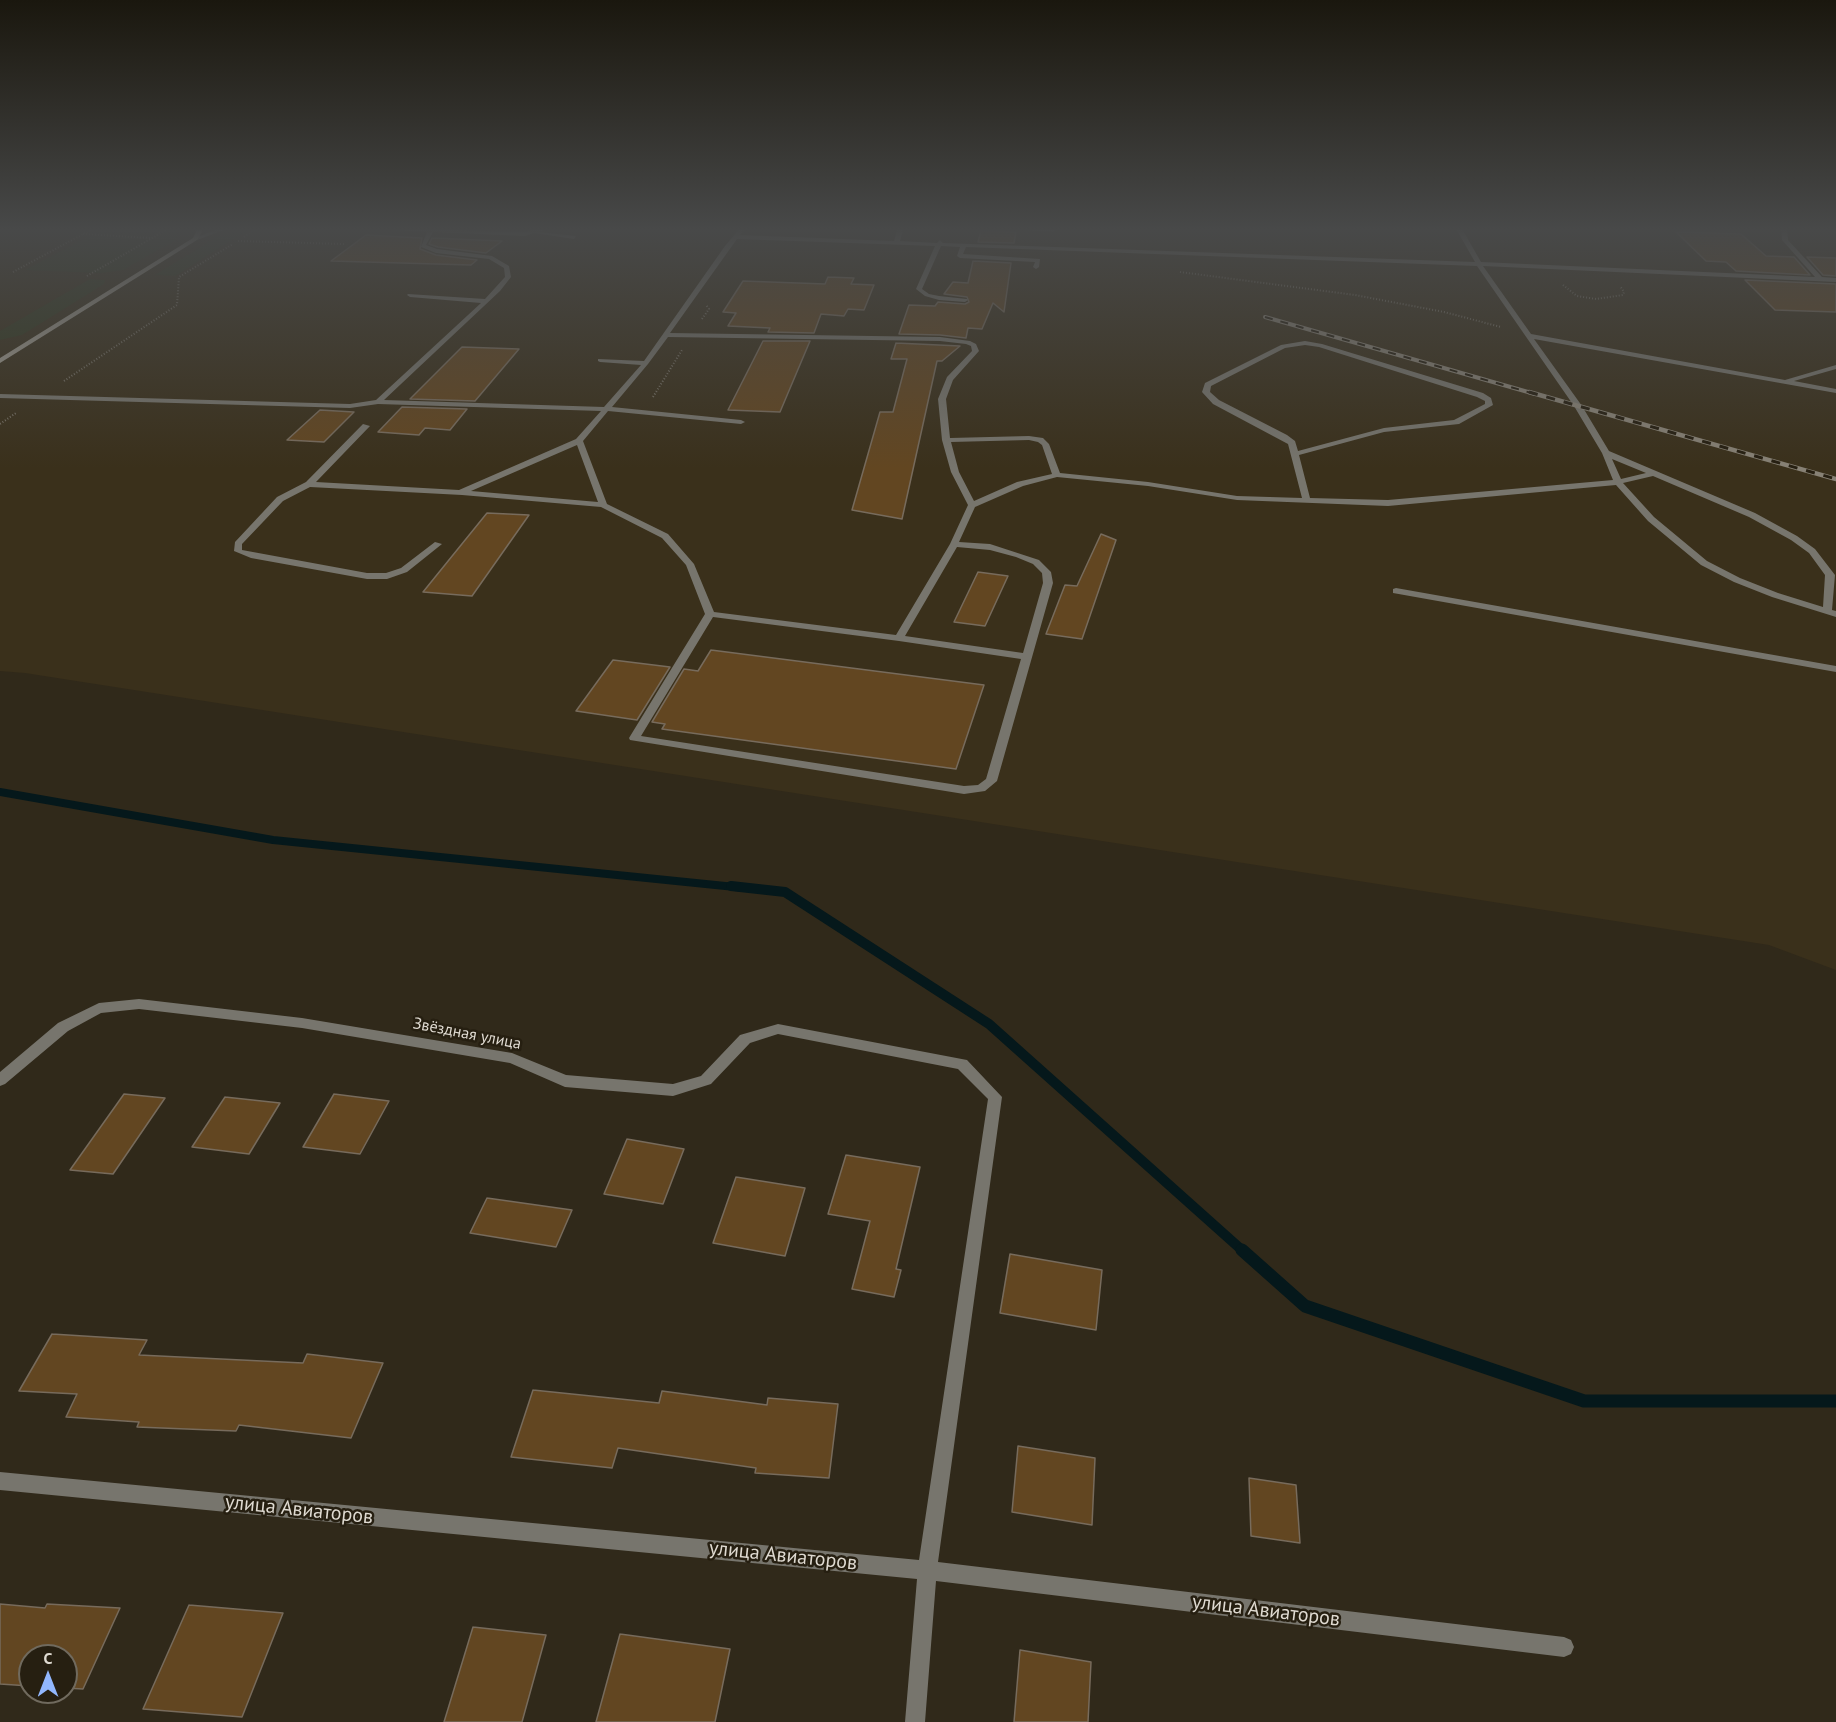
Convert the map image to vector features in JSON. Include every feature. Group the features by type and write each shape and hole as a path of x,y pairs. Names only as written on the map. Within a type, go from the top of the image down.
{"main road":[{"path":"0,362 87,307"}],"street":[{"path":"378,402 478,307"},
{"path":"460,493 579,441 646,363 687,307"},
{"path":"1510,307 1606,453 1618,482 1651,519 1704,563 1737,580 1775,595 1832,612 1830,575 1812,551 1794,538 1752,515 1606,453"},
{"path":"668,335 888,338 968,342 974,345 976,351 950,379 942,399 946,440 954,472 972,505"},
{"path":"1531,336 1836,392"},
{"path":"1295,454 1384,430 1456,422 1489,405 1488,400 1480,395 1320,345 1305,343 1283,346 1208,385 1206,392 1210,398 1292,443 1295,454 1308,501"},
{"path":"600,360 646,363"},
{"path":"1783,382 1836,367"},
{"path":"0,396 350,406 378,402 607,409 741,422"},
{"path":"366,426 309,484 280,499 238,543 238,551 367,576 387,576 404,570 438,544"},
{"path":"946,440 1022,438 1040,440 1045,444 1057,475"},
{"path":"579,441 603,505"},
{"path":"899,638 954,544 972,505 1020,484 1057,475 1148,484 1237,498 1388,503 1618,482 1653,474"},
{"path":"309,484 603,505 665,536 690,564 710,614"},
{"path":"710,614 634,738 964,790 981,789 991,781 1048,583 1046,572 1036,562 990,547 954,544"},
{"path":"1396,591 1836,669"},
{"path":"710,614 1027,657"},
{"name":"Звёздная улица","path":"0,1080 63,1027 99,1008 139,1004 302,1023 512,1058 565,1081 673,1090 706,1080 745,1039 778,1029 962,1064 995,1097 927,1570"},
{"name":"улица Авиаторов","path":"0,1481 927,1570 1564,1647"},
{"path":"915,1722 927,1570"}],"path":[{"path":"0,424 173,307"},
{"path":"1420,307 1531,336"}],"shaded area":[{"path":"0,307 1836,307 1836,970 1769,945 25,673 0,671"}],"green space":[{"path":"41,307 66,307 22,335 0,340 0,331"}],"building":[{"path":"726,307 865,307 864,310 848,309 844,316 821,314 814,333 768,332 770,328 728,326 736,313 723,312"},
{"path":"908,307 991,307 982,329 968,328 966,338 899,334"},
{"path":"1772,307 1836,307 1836,312 1775,310"},
{"path":"763,341 810,341 780,412 728,410"},
{"path":"896,343 960,346 942,361 937,361 902,519 852,510 880,412 893,412 907,359 891,359"},
{"path":"462,347 519,349 475,401 410,399"},
{"path":"402,407 467,409 450,430 425,428 419,435 378,432"},
{"path":"320,410 354,412 324,442 287,440"},
{"path":"487,513 529,515 472,596 423,592"},
{"path":"1101,534 1116,540 1082,639 1046,634 1065,585 1077,586"},
{"path":"978,572 1008,576 985,626 954,622"},
{"path":"711,650 984,685 956,769 662,729 665,724 652,722 684,669 698,671"},
{"path":"613,660 670,667 637,720 576,711"},
{"path":"124,1094 165,1098 113,1174 70,1170"},
{"path":"334,1094 389,1101 360,1154 303,1147"},
{"path":"225,1097 280,1103 249,1154 192,1147"},
{"path":"627,1139 684,1149 663,1204 604,1194"},
{"path":"846,1155 920,1167 896,1269 901,1270 894,1297 852,1289 870,1221 828,1214"},
{"path":"736,1177 805,1188 785,1256 713,1243"},
{"path":"487,1198 572,1210 556,1247 470,1233"},
{"path":"1010,1254 1102,1270 1096,1330 1000,1313"},
{"path":"52,1334 147,1340 139,1355 303,1363 307,1354 383,1363 351,1438 239,1425 236,1431 137,1427 139,1422 66,1417 77,1394 19,1391"},
{"path":"533,1390 659,1403 662,1391 767,1405 768,1398 838,1404 829,1478 755,1473 756,1468 618,1448 612,1468 511,1457"},
{"path":"1018,1446 1095,1458 1092,1525 1012,1512"},
{"path":"1249,1478 1296,1485 1300,1543 1251,1536"},
{"path":"0,1604 45,1608 47,1604 120,1608 83,1689 78,1689 78,1644 18,1644 18,1685 0,1684"},
{"path":"189,1605 283,1613 242,1717 143,1709"},
{"path":"473,1627 546,1635 522,1722 444,1722"},
{"path":"620,1634 730,1649 715,1722 596,1722"},
{"path":"1020,1650 1091,1662 1088,1722 1014,1722"}],"waterway":[{"path":"0,792 273,840 745,888"},
{"path":"731,886 785,892 989,1024 1243,1251"},
{"path":"1242,1250 1305,1306 1584,1401 1836,1401"}],"railway":[{"path":"1265,317 1535,394"},
{"path":"1529,392 1836,479"}]}
